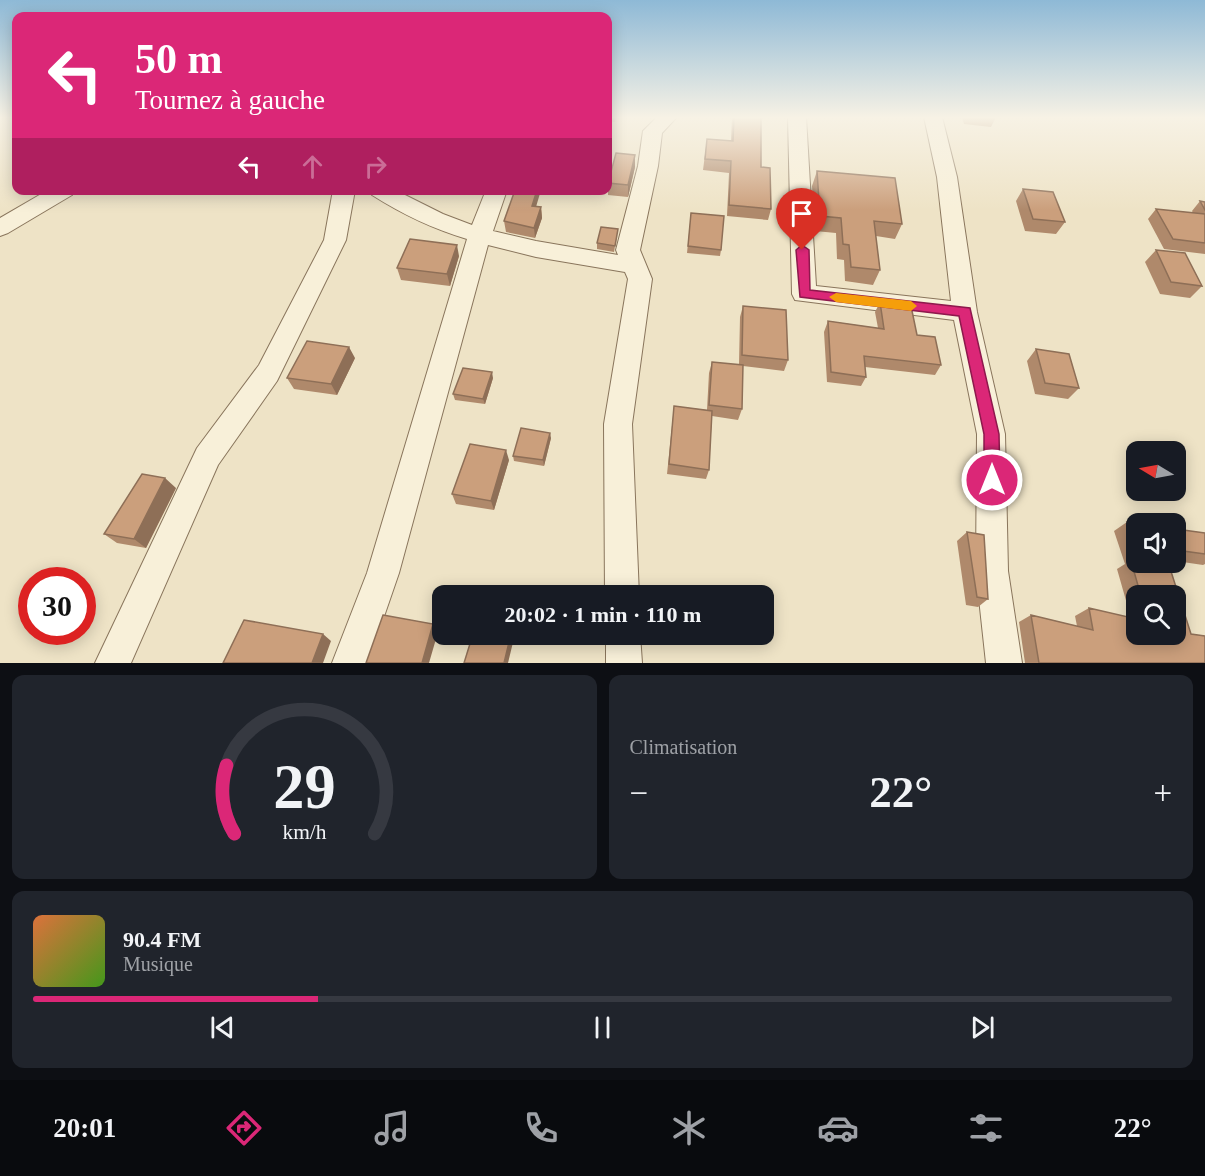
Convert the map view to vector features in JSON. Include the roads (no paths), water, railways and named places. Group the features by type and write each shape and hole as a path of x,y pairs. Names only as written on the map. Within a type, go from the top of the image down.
{"street":[{"path":"622,585 618,424 640,279 628,250 651,148"},
{"path":"798,148 804,294 965,312"},
{"path":"940,148 947,177 965,312 991,434 992,571 1005,663"},
{"path":"0,228 56,195"},
{"path":"113,663 207,457 268,374 335,240 343,195"},
{"path":"386,195 401,206 480,234 562,256 634,265"},
{"path":"350,663 383,573 480,234 495,195"},
{"path":"623,645 624,663"}]}
